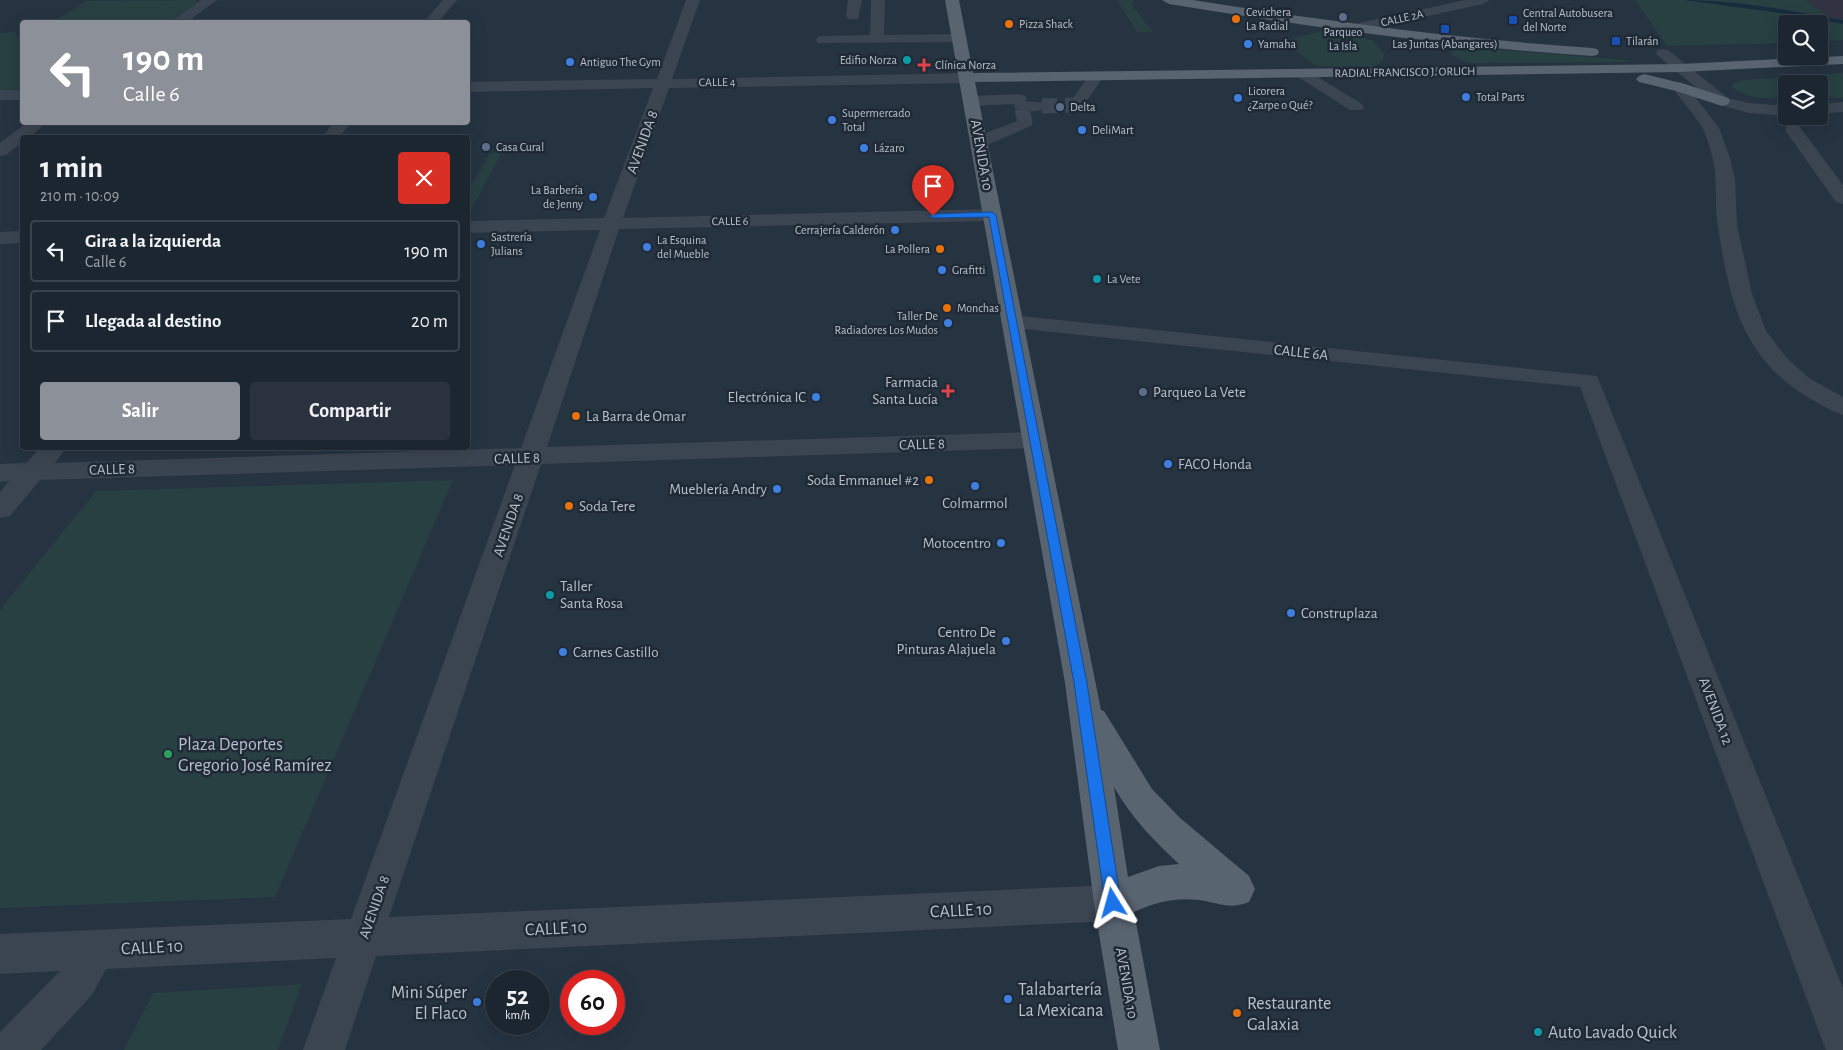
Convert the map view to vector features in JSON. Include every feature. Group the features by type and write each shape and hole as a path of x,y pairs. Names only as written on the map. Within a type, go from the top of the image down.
{"main road":[{"name":"AVENIDA 10","path":"952,0 1085,708 1113,903 1139,1050"},
{"name":"RADIAL FRANCISCO J. ORLICH","path":"1169,0 1367,32 1465,42 1610,53"},
{"path":"1367,32 1381,37 1399,53 1398,65 1386,73"},
{"path":"1465,42 1442,45 1433,54 1450,63 1490,71"},
{"path":"1828,48 1843,47"},
{"path":"1647,53 1778,50"},
{"name":"RADIAL FRANCISCO J. ORLICH","path":"967,78 1681,68 1843,60"},
{"path":"1545,70 1634,77 1722,101"},
{"path":"1085,708 1140,800 1166,829 1236,889 1204,883 1169,880 1149,886 1113,903"}],"street":[{"path":"181,20 210,0"},
{"path":"433,20 450,0"},
{"name":"AVENIDA 8","path":"324,1050 612,223 693,0"},
{"path":"853,16 855,0"},
{"path":"877,39 878,0"},
{"name":"CALLE 2A","path":"1350,29 1483,0"},
{"path":"823,40 960,38"},
{"path":"1663,54 1722,101 1755,109 1778,110"},
{"path":"1304,74 1356,107"},
{"path":"1076,105 1096,76"},
{"name":"CALLE 4","path":"470,87 967,78"},
{"path":"1014,78 1022,109"},
{"path":"1680,88 1711,128 1721,158 1726,179 1727,225 1739,284 1756,332 1778,362 1801,383 1843,407"},
{"path":"0,95 20,95"},
{"path":"972,101 1022,109 1042,106"},
{"path":"1828,108 1843,107"},
{"path":"979,142 1022,109"},
{"path":"22,135 35,125"},
{"path":"332,135 341,125"},
{"path":"1793,130 1843,198"},
{"path":"0,151 20,136"},
{"name":"CALLE 6","path":"470,227 992,215"},
{"path":"0,238 20,238"},
{"name":"CALLE 6A","path":"1012,322 1589,381"},
{"name":"AVENIDA 12","path":"1589,381 1843,1040"},
{"name":"CALLE 8","path":"0,473 531,458 1034,440"},
{"path":"0,509 52,450"},
{"name":"CALLE 10","path":"0,954 1113,903"},
{"path":"12,1050 78,981 95,950"}],"shaded area":[{"path":"1806,0 1843,0 1843,19 1826,15"}],"green space":[{"path":"195,0 198,2 171,20 56,20 86,1"},
{"path":"1117,0 1133,0 1132,5 1153,32 1137,32"},
{"path":"1635,0 1806,0 1826,15 1778,15 1778,43 1667,46"},
{"path":"1828,16 1843,19 1843,40 1828,41"},
{"path":"15,31 20,40 20,89 0,90 0,34"},
{"path":"1323,31 1372,40 1384,53 1383,61 1373,67 1316,66 1281,41"},
{"path":"1465,47 1626,60 1629,62 1474,63 1465,62 1452,55 1451,51 1453,48"},
{"path":"1843,73 1843,98 1828,97 1828,75 1814,75"},
{"path":"1778,78 1778,98 1751,96 1732,87 1733,83 1743,80"},
{"path":"502,152 470,212 470,188 490,153"},
{"name":"Plaza Deportes Gregorio José Ramírez","path":"453,480 275,897 0,908 0,610 96,491"},
{"path":"302,984 278,1050 124,1050 153,993"}],"waterway":[{"path":"1687,0 1788,12 1843,22"}],"tunnel":[{"path":"1042,106 1076,105"},
{"path":"1022,109 1025,123"}],"place":[{"name":"Parqueo La Isla","path":"1343,17"},
{"name":"Cevichera La Radial","path":"1236,19"},
{"name":"Central Autobusera del Norte","path":"1513,20"},
{"name":"Pizza Shack","path":"1009,24"},
{"name":"Las Juntas (Abangares)","path":"1445,29"},
{"name":"Tilarán","path":"1616,41"},
{"name":"Yamaha","path":"1248,44"},
{"name":"Edifio Norza","path":"907,60"},
{"name":"Antiguo The Gym","path":"570,62"},
{"name":"Clínica Norza","path":"924,65"},
{"name":"Total Parts","path":"1466,97"},
{"name":"Licorera ¿Zarpe o Qué?","path":"1238,98"},
{"name":"Delta","path":"1060,107"},
{"name":"Supermercado Total","path":"832,120"},
{"name":"DeliMart","path":"1082,130"},
{"name":"Casa Cural","path":"486,147"},
{"name":"Lázaro","path":"864,148"},
{"name":"La Barbería de Jenny","path":"593,197"},
{"name":"Cerrajería Calderón","path":"895,230"},
{"name":"Sastrería Julians","path":"481,244"},
{"name":"La Esquina del Mueble","path":"647,247"},
{"name":"La Pollera","path":"940,249"},
{"name":"Grafitti","path":"942,270"},
{"name":"La Vete","path":"1097,279"},
{"name":"Monchas","path":"947,308"},
{"name":"Taller De Radiadores Los Mudos","path":"948,323"},
{"name":"Farmacia Santa Lucía","path":"948,391"},
{"name":"Parqueo La Vete","path":"1143,392"},
{"name":"Electrónica IC","path":"816,397"},
{"name":"La Barra de Omar","path":"576,416"},
{"name":"FACO Honda","path":"1168,464"},
{"name":"Soda Emmanuel #2","path":"929,480"},
{"name":"Colmarmol","path":"975,486"},
{"name":"Mueblería Andry","path":"777,489"},
{"name":"Soda Tere","path":"569,506"},
{"name":"Motocentro","path":"1001,543"},
{"name":"Taller Santa Rosa","path":"550,595"},
{"name":"Construplaza","path":"1291,613"},
{"name":"Centro De Pinturas Alajuela","path":"1006,641"},
{"name":"Carnes Castillo","path":"563,652"},
{"name":"Plaza Deportes Gregorio José Ramírez","path":"168,754"},
{"name":"Talabartería La Mexicana","path":"1008,999"},
{"name":"Mini Súper El Flaco","path":"477,1002"},
{"name":"Restaurante Galaxia","path":"1237,1013"},
{"name":"Auto Lavado Quick","path":"1538,1032"}],"route":[{"path":"933,216 992,215 1081,683 1113,903"}]}
